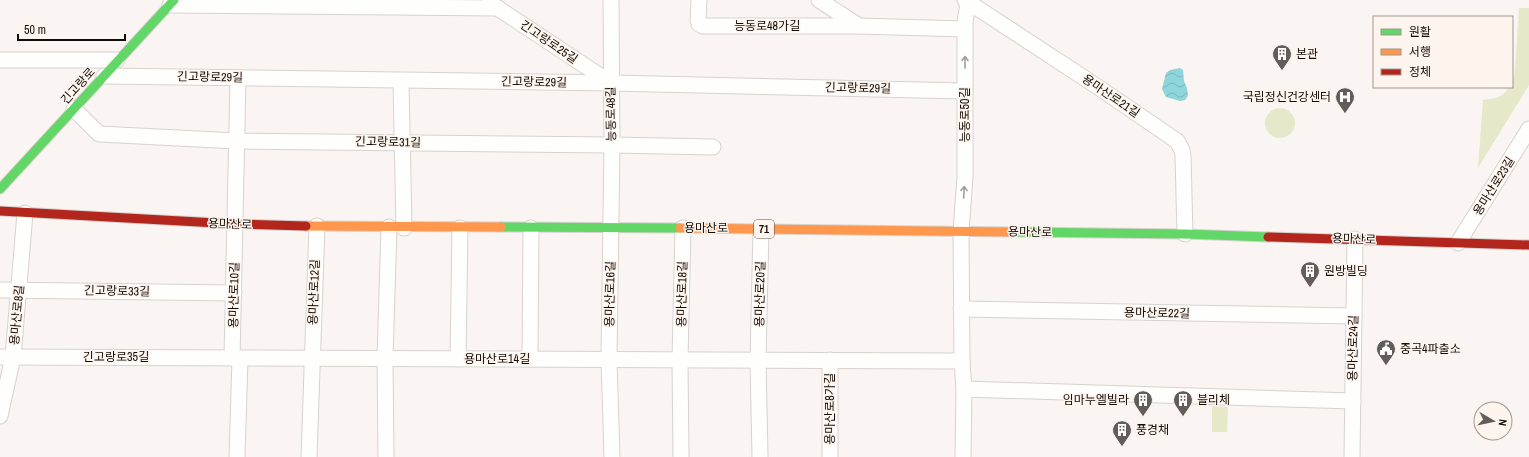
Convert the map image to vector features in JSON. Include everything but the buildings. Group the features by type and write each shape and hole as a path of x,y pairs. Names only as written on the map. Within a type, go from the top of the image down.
{"main road":[{"name":"긴고랑로","path":"0,189 117,60 172,2"},
{"name":"용마산로","path":"0,212 235,224 317,226 460,228 683,228 1185,234 1529,245"}],"street":[{"name":"능동로48길","path":"611,0 611,228"},
{"name":"능동로48가길","path":"699,0 698,20 703,26 858,26 965,29"},
{"path":"819,0 858,26"},
{"name":"능동로50길","path":"961,231 964,177 965,29 968,1"},
{"name":"용마산로21길","path":"968,1 1177,141 1182,150 1183,156 1185,234"},
{"path":"172,2 492,4"},
{"name":"긴고랑로25길","path":"492,4 611,83"},
{"path":"0,60 117,60"},
{"name":"긴고랑로29길","path":"104,76 611,83 965,91"},
{"name":"용마산로10길","path":"237,457 234,293 238,78"},
{"path":"386,457 385,358 397,227 402,142 401,81"},
{"name":"긴고랑로31길","path":"74,109 99,134 237,141 612,145 713,148"},
{"name":"용마산로23길","path":"1458,243 1529,129"},
{"name":"용마산로8길","path":"0,416 7,357 19,289 25,213"},
{"name":"용마산로12길","path":"309,457 311,358 317,226"},
{"path":"458,359 460,228"},
{"path":"530,359 531,228"},
{"name":"용마산로16길","path":"611,228 609,359 612,457"},
{"name":"용마산로18길","path":"682,457 680,360 683,228"},
{"name":"용마산로20길","path":"760,457 758,360 761,229"},
{"path":"961,231 961,309 964,389 963,457"},
{"name":"용마산로24길","path":"1352,457 1355,239"},
{"name":"긴고랑로33길","path":"0,290 19,289 234,293"},
{"name":"용마산로22길","path":"961,309 1354,316"},
{"name":"긴고랑로35길","path":"7,357 236,358"},
{"path":"236,358 385,358"},
{"name":"용마산로14길","path":"385,358 609,359"},
{"path":"609,359 962,361"},
{"name":"용마산로8가길","path":"830,360 830,457"},
{"path":"964,389 1353,401"}],"green space":[{"path":"1519,8 1529,8 1529,85 1478,168 1483,100 1498,97 1504,94 1508,88 1513,88"},
{"path":"1280,108 1286,109 1294,117 1294,129 1286,137 1280,138 1274,137 1266,129 1265,123 1266,117 1274,109"},
{"path":"1212,406 1228,407 1227,432 1212,432"}],"water":[{"path":"1180,68 1183,70 1188,96 1185,100 1180,101 1166,97 1162,89 1166,73 1170,70"}],"traffic: fast":[{"path":"0,189 174,0"},
{"path":"501,227 680,228"},
{"path":"1011,232 1185,234 1268,237"}],"traffic: slow":[{"path":"306,226 501,227"},
{"path":"680,228 1011,232"}],"traffic: jam":[{"path":"0,211 235,224 306,226"},
{"path":"1268,237 1529,245"}],"place":[{"name":"본관","path":"1282,71"},
{"name":"국립정신건강센터","path":"1345,114"},
{"name":"원방빌딩","path":"1310,288"},
{"name":"중곡4파출소","path":"1386,366"},
{"name":"임마누엘빌라","path":"1143,417"},
{"name":"블리체","path":"1183,417"},
{"name":"풍경채","path":"1122,447"}]}
